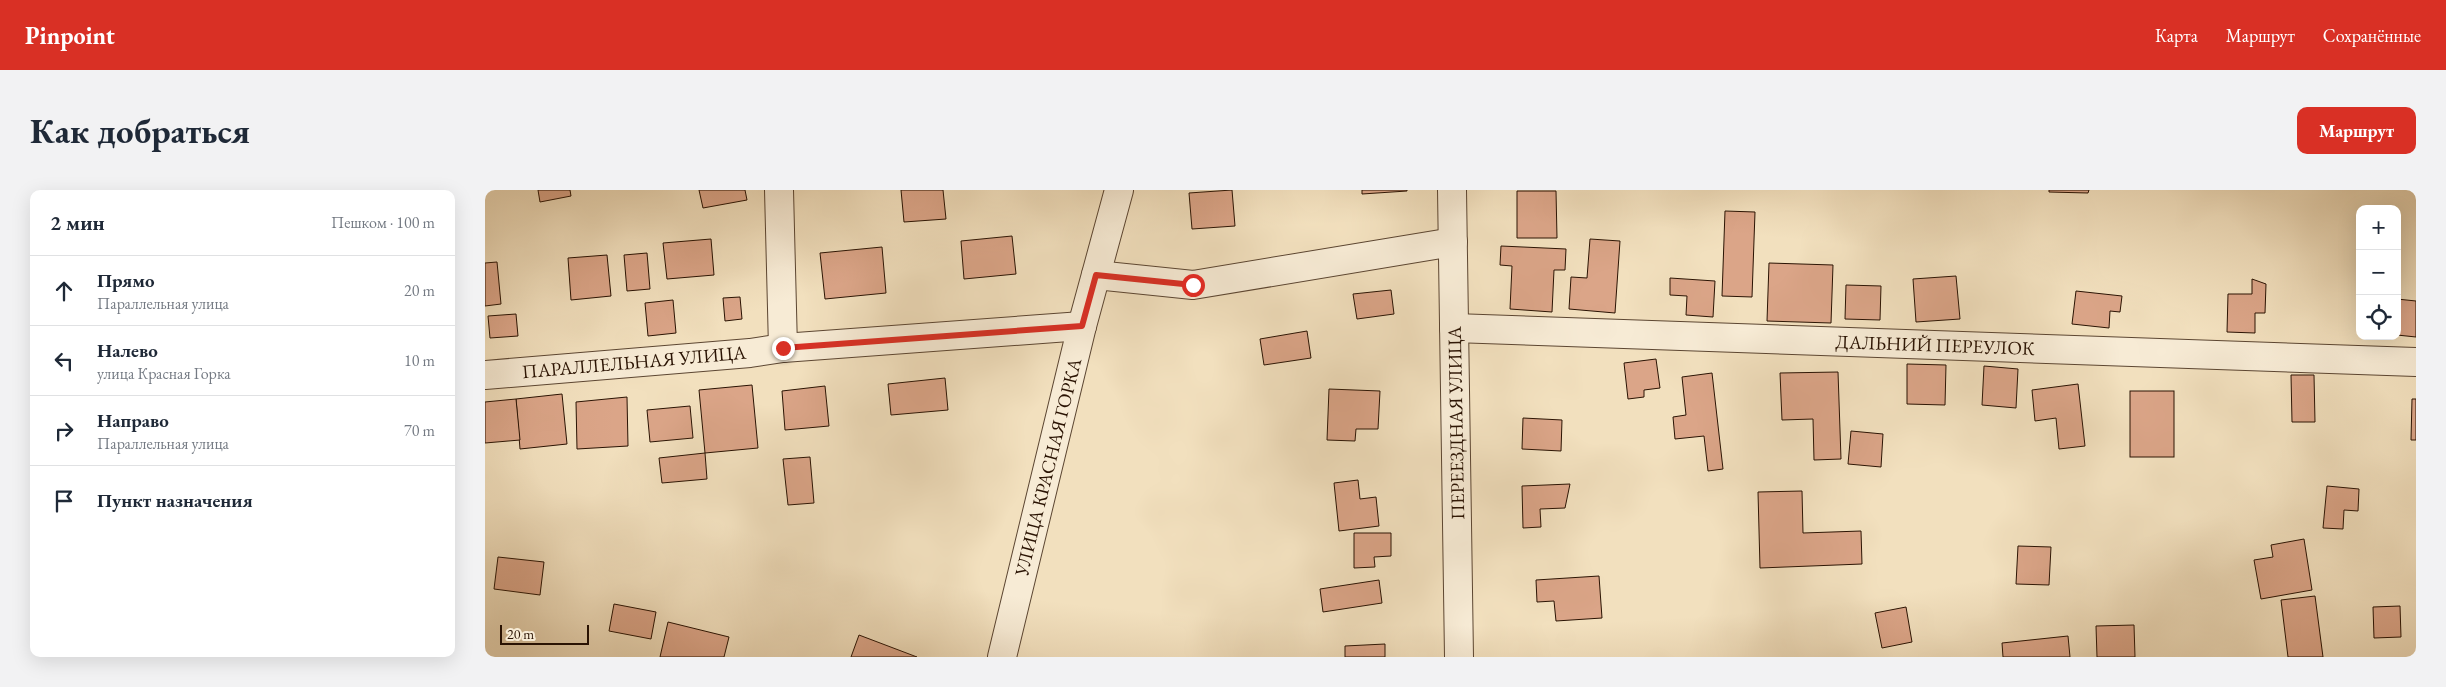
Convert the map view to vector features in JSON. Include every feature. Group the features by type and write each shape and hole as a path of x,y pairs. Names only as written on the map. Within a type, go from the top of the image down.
{"street":[{"path":"779,190 783,348"},
{"name":"УЛИЦА КРАСНАЯ ГОРКА","path":"1002,657 1082,326 1119,190"},
{"name":"ПЕРЕЕЗДНАЯ УЛИЦА","path":"1452,190 1459,657"},
{"path":"1096,275 1193,285 1453,242"},
{"name":"ПАРАЛЛЕЛЬНАЯ УЛИЦА","path":"485,375 750,353 783,348 1082,326"},
{"name":"ДАЛЬНИЙ ПЕРЕУЛОК","path":"1455,328 2416,362"}],"building":[{"path":"538,190 570,190 571,196 540,202"},
{"path":"699,190 745,190 747,200 703,208"},
{"path":"901,190 943,190 946,219 904,222"},
{"path":"1232,190 1235,226 1192,229 1189,193"},
{"path":"1362,190 1407,190 1407,191 1362,194"},
{"path":"2049,190 2089,190 2088,193 2049,192"},
{"path":"1517,191 1556,191 1557,238 1517,238"},
{"path":"1725,211 1755,212 1752,297 1722,296"},
{"path":"1012,236 1016,274 964,279 961,241"},
{"path":"711,239 714,275 667,279 663,243"},
{"path":"1590,239 1620,241 1615,313 1569,309 1571,277 1587,278"},
{"path":"1501,246 1566,249 1565,270 1554,270 1552,312 1510,309 1512,266 1500,265"},
{"path":"882,247 886,293 825,299 820,253"},
{"path":"647,253 650,289 627,291 624,255"},
{"path":"607,255 611,296 571,300 568,258"},
{"path":"497,262 501,304 485,306 485,263"},
{"path":"1769,263 1833,265 1831,323 1767,321"},
{"path":"1956,276 1960,319 1916,322 1913,279"},
{"path":"1670,278 1715,281 1713,317 1686,315 1687,296 1670,295"},
{"path":"2252,279 2266,284 2265,313 2255,313 2255,333 2227,332 2228,294 2252,294"},
{"path":"1846,285 1881,286 1880,320 1845,319"},
{"path":"1391,290 1394,314 1357,319 1353,294"},
{"path":"2076,291 2122,296 2120,312 2110,311 2109,328 2072,324"},
{"path":"740,297 742,319 725,321 723,298"},
{"path":"2401,299 2416,301 2416,337 2401,335"},
{"path":"673,300 676,333 648,336 645,303"},
{"path":"516,314 518,336 490,338 488,316"},
{"path":"1307,331 1311,358 1264,365 1260,339"},
{"path":"1656,359 1660,388 1644,390 1644,397 1628,399 1624,363"},
{"path":"1907,364 1946,365 1945,405 1907,404"},
{"path":"1984,366 2018,369 2016,408 1982,405"},
{"path":"1838,372 1841,459 1814,460 1813,419 1782,420 1780,373"},
{"path":"1712,373 1723,469 1708,471 1704,436 1675,439 1673,417 1686,415 1682,377"},
{"path":"2291,375 2314,375 2315,422 2292,422"},
{"path":"945,378 948,410 891,415 888,384"},
{"path":"2078,384 2085,446 2059,449 2056,418 2035,421 2032,390"},
{"path":"752,385 758,448 705,453 699,390"},
{"path":"825,386 829,426 785,430 782,391"},
{"path":"1329,389 1380,391 1378,429 1356,429 1355,441 1327,440"},
{"path":"2130,391 2174,391 2174,457 2130,457"},
{"path":"562,394 567,444 520,449 516,399"},
{"path":"627,397 628,446 577,449 576,402"},
{"path":"516,399 520,440 485,443 485,402"},
{"path":"2412,399 2416,399 2416,440 2411,440"},
{"path":"690,406 693,438 650,442 647,410"},
{"path":"1523,418 1562,420 1561,451 1522,449"},
{"path":"1851,431 1883,434 1881,467 1848,464"},
{"path":"705,453 707,479 662,483 659,458"},
{"path":"810,457 814,503 788,505 783,459"},
{"path":"1358,480 1360,499 1376,497 1379,526 1339,531 1334,483"},
{"path":"1570,484 1565,508 1540,509 1541,527 1523,528 1522,486"},
{"path":"2327,486 2359,489 2358,511 2344,510 2343,529 2323,528"},
{"path":"1802,491 1803,533 1861,531 1862,564 1760,568 1758,492"},
{"path":"1354,533 1391,533 1391,556 1374,557 1375,567 1354,568"},
{"path":"2304,539 2312,590 2261,599 2254,560 2273,557 2271,545"},
{"path":"2018,546 2051,547 2049,585 2016,584"},
{"path":"498,557 544,562 540,595 494,589"},
{"path":"1599,576 1602,618 1556,621 1554,601 1537,602 1536,580"},
{"path":"1379,580 1382,603 1323,612 1320,589"},
{"path":"2315,596 2323,657 2288,657 2281,600"},
{"path":"614,604 656,612 651,639 609,631"},
{"path":"2400,606 2401,637 2374,638 2373,607"},
{"path":"1906,607 1912,642 1882,648 1875,613"},
{"path":"668,622 729,637 724,657 660,657"},
{"path":"2134,625 2135,657 2097,657 2096,626"},
{"path":"859,635 917,657 851,657"},
{"path":"2068,636 2070,657 2003,657 2002,643"},
{"path":"1385,644 1385,657 1345,657 1345,646"}],"route":[{"path":"783,348 1082,326 1096,275 1193,285"}]}
